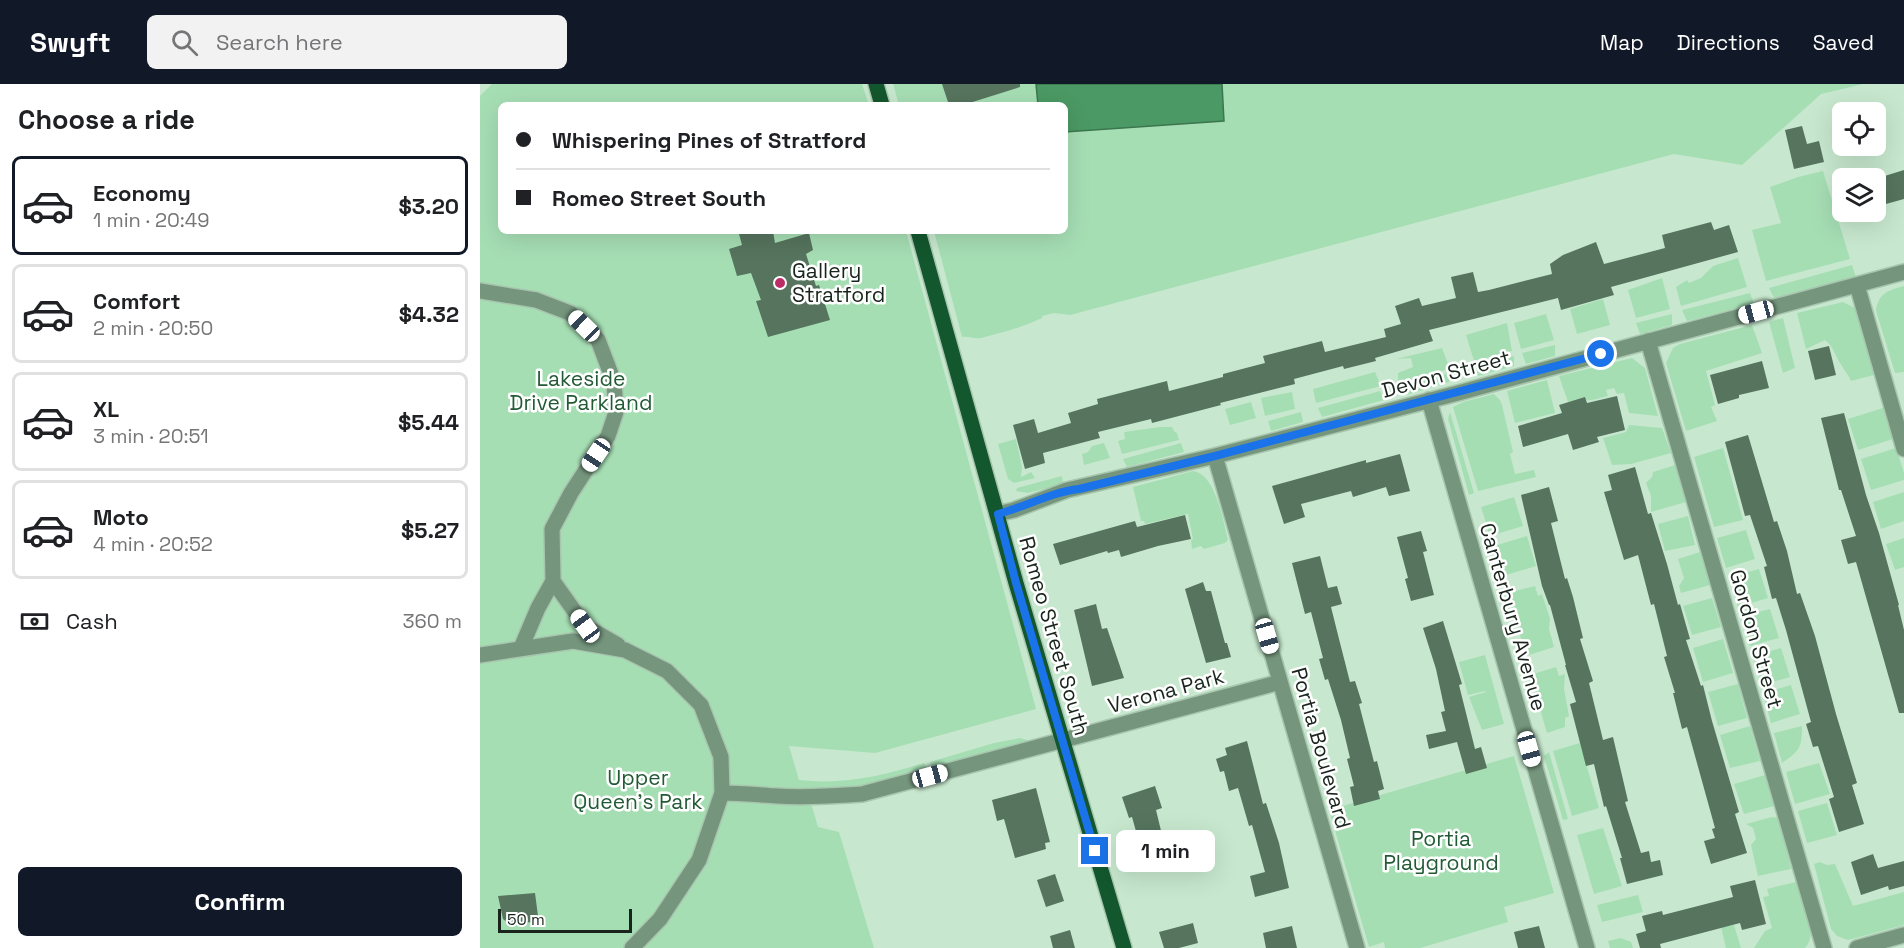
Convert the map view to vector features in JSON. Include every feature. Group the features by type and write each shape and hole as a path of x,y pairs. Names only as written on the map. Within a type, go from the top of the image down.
{"main road":[{"path":"876,84 881,102"},
{"name":"Romeo Street South","path":"919,234 1062,740 1124,948"}],"street":[{"name":"Devon Street","path":"998,514 1067,490 1215,456 1904,272"},
{"path":"1857,285 1904,449"},
{"path":"480,291 536,300 570,313 598,340 614,382 616,412 608,436 571,493 552,529 553,581 538,608 521,648"},
{"name":"Gordon Street","path":"1648,341 1824,948"},
{"name":"Canterbury Avenue","path":"1429,400 1587,948"},
{"name":"Portia Boulevard","path":"1215,456 1357,948"},
{"path":"553,581 585,626 667,671 701,705 721,758 722,793 699,860 660,919 632,948"},
{"path":"480,655 573,641 625,650"},
{"name":"Verona Park","path":"722,793 819,797 861,794 1280,682"},
{"path":"1857,948 1904,935"}],"green space":[{"path":"492,84 862,84 868,102 498,102 498,234 907,234 1036,709 875,753 789,746 799,780 831,781 862,778 924,763 927,772 805,804 812,806 818,827 839,832 874,948 480,948 480,96"},
{"path":"893,84 1863,84 1821,94 1742,165 1674,154 1070,315 1054,313 1042,316 1020,327 978,338 962,337 935,234 1068,234 1068,102 898,102"},
{"path":"1823,171 1832,200 1832,222 1839,222 1850,259 1766,281 1752,230 1781,223 1770,187"},
{"path":"1738,258 1747,287 1681,306 1676,287 1687,280 1689,283 1701,278 1713,266"},
{"path":"1852,265 1856,277 1774,298 1769,288"},
{"path":"1662,278 1670,309 1636,318 1628,290"},
{"path":"1904,286 1904,372 1895,373 1876,311 1879,300 1885,293"},
{"path":"1750,293 1754,304 1687,321 1682,310"},
{"path":"1603,299 1610,325 1577,334 1570,309"},
{"path":"1843,302 1855,308 1874,375 1851,381 1825,340 1806,349 1797,313"},
{"path":"1546,314 1554,340 1521,349 1514,323"},
{"path":"1672,314 1672,325 1640,334 1636,323"},
{"path":"1783,318 1795,368 1783,373 1769,322"},
{"path":"1507,323 1512,351 1474,361 1466,335"},
{"path":"1752,325 1762,353 1706,371 1715,405 1711,407 1717,421 1686,431 1666,363 1673,348 1680,344"},
{"path":"1555,345 1555,356 1526,364 1522,353"},
{"path":"1442,348 1450,369 1398,382 1398,373 1413,367 1411,358 1396,359"},
{"path":"1514,356 1514,366 1478,376 1475,366"},
{"path":"1632,358 1645,368 1658,416 1629,413 1624,393 1617,394 1614,388 1606,390 1608,396 1568,402 1559,376"},
{"path":"1375,372 1381,386 1316,403 1313,389"},
{"path":"1449,373 1449,382 1406,395 1403,385"},
{"path":"1547,380 1555,413 1515,423 1507,391"},
{"path":"1380,391 1384,400 1322,417 1318,408"},
{"path":"1292,392 1295,409 1265,416 1261,398"},
{"path":"1494,394 1502,405 1513,452 1510,454 1515,474 1534,470 1536,477 1478,491 1453,407"},
{"path":"1251,402 1256,418 1230,425 1225,409"},
{"path":"1883,408 1893,439 1858,450 1848,419"},
{"path":"1301,412 1303,422 1271,431 1268,421"},
{"path":"1450,412 1474,493 1469,495 1448,419"},
{"path":"1629,425 1662,428 1671,453 1631,464 1612,465 1603,438 1626,432"},
{"path":"1172,427 1179,440 1122,454 1118,441 1125,439 1124,432"},
{"path":"1016,439 1022,467 1021,477 1031,472 1035,478 1014,483 1008,479 998,444"},
{"path":"1104,443 1110,458 1084,465 1082,454 1088,452 1092,446"},
{"path":"1181,443 1184,452 1127,467 1123,459"},
{"path":"1723,448 1743,520 1714,527 1694,457"},
{"path":"1896,448 1904,480 1871,490 1861,459"},
{"path":"1675,465 1686,502 1651,512 1651,496 1646,483 1652,477 1653,472"},
{"path":"1193,471 1201,474 1213,489 1228,540 1225,543 1204,549 1201,546 1192,549 1191,540 1193,539 1188,514 1145,524 1141,521 1133,487"},
{"path":"1062,476 1063,484 1028,493 1016,491 1017,488"},
{"path":"1904,492 1904,521 1881,529 1873,502"},
{"path":"1514,497 1523,526 1490,536 1481,507"},
{"path":"1688,516 1695,545 1665,551 1658,524"},
{"path":"1746,530 1755,559 1726,568 1717,538"},
{"path":"1527,536 1536,566 1503,576 1494,546"},
{"path":"1904,538 1904,567 1895,570 1886,544"},
{"path":"1700,552 1710,585 1681,593 1679,586 1684,578 1678,559"},
{"path":"1759,569 1768,598 1738,607 1730,577"},
{"path":"1535,586 1538,596 1542,594 1550,619 1549,629 1554,647 1526,656 1508,593"},
{"path":"1712,598 1721,627 1692,635 1683,606"},
{"path":"1770,609 1779,638 1750,646 1742,616"},
{"path":"1723,639 1733,673 1703,682 1693,648"},
{"path":"1781,648 1790,677 1762,685 1753,656"},
{"path":"1485,655 1504,724 1482,730 1469,697 1486,692 1468,695 1459,662"},
{"path":"1556,667 1559,676 1565,674 1564,689 1569,716 1565,718 1565,727 1547,733 1530,675"},
{"path":"1738,684 1747,718 1718,726 1708,692"},
{"path":"1791,685 1800,714 1771,723 1763,693"},
{"path":"1750,726 1760,761 1730,768 1720,735"},
{"path":"1802,726 1799,748 1782,763 1774,733"},
{"path":"1020,738 1034,742 933,771 930,762 994,743"},
{"path":"1580,743 1599,808 1572,816 1553,751"},
{"path":"1549,752 1568,819 1563,820 1544,756"},
{"name":"Portia Playground","path":"1514,756 1554,893 1504,907 1508,922 1420,948 1385,948 1384,942 1369,947 1329,810"},
{"path":"1819,763 1830,794 1795,804 1786,772"},
{"path":"1765,775 1774,806 1744,814 1734,784"},
{"path":"1827,803 1837,835 1807,843 1798,811"},
{"path":"1772,817 1779,818 1791,869 1758,876 1751,845 1756,839 1753,828 1746,824"},
{"path":"1603,828 1622,886 1594,894 1577,835"},
{"path":"1820,862 1827,865 1835,864 1853,906 1904,892 1904,925 1848,940 1837,936 1831,929 1814,864"},
{"path":"1796,882 1810,925 1811,933 1805,948 1754,948 1765,931 1772,928 1763,897 1769,896 1767,889"},
{"path":"1638,895 1643,912 1602,922 1597,905"},
{"path":"1734,925 1741,948 1726,948 1721,927"},
{"path":"1621,938 1631,942 1633,948 1610,948 1608,941"}],"shaded area":[{"path":"1036,84 1222,84 1224,121 1068,132 1068,102 1038,102"}],"building":[{"path":"942,84 1020,84 1020,87 972,102 948,102"},
{"path":"1802,126 1807,144 1819,141 1824,162 1794,169 1785,130"},
{"path":"1904,170 1904,199 1886,204 1886,176"},
{"path":"1711,222 1714,230 1729,225 1738,252 1611,287 1614,295 1561,310 1558,298 1429,330 1433,341 1375,358 1376,361 1344,369 1343,366 1294,379 1295,384 1152,423 1151,419 1098,432 1100,438 1043,453 1045,463 1025,469 1013,425 1034,419 1038,433 1071,423 1068,413 1098,404 1097,399 1167,381 1169,391 1265,363 1263,356 1322,341 1325,352 1386,337 1384,329 1401,324 1395,306 1419,298 1422,306 1456,298 1451,277 1473,272 1478,292 1489,290 1552,274 1550,264 1563,255 1596,242 1604,264 1665,248 1662,235"},
{"name":"Gallery Stratford","path":"739,234 774,234 775,243 809,234 813,250 806,254 830,320 768,337 756,301 761,300 751,273 737,276 729,249 742,245"},
{"path":"1829,346 1836,375 1815,380 1808,351"},
{"path":"1762,361 1769,388 1739,395 1739,398 1718,404 1710,375"},
{"path":"1617,396 1625,430 1597,437 1599,442 1573,450 1568,434 1523,447 1518,426 1562,413 1559,405 1585,397 1587,403"},
{"path":"1844,413 1899,605 1904,630 1904,713 1899,713 1856,562 1848,564 1841,540 1856,536 1841,490 1839,490 1821,418"},
{"path":"1748,435 1774,522 1777,521 1787,551 1797,594 1800,593 1815,636 1857,783 1852,785 1864,824 1839,832 1829,799 1834,797 1818,746 1813,747 1806,724 1811,722 1786,630 1776,598 1772,599 1764,567 1767,566 1750,515 1745,516 1725,442"},
{"path":"1400,454 1410,491 1389,496 1386,487 1353,497 1351,491 1301,504 1305,517 1284,524 1272,486 1366,460 1366,463"},
{"path":"1635,467 1648,514 1651,513 1678,605 1680,604 1690,639 1686,640 1701,686 1703,685 1739,812 1735,814 1747,853 1711,864 1704,841 1715,838 1712,829 1715,828 1687,727 1682,729 1673,693 1675,693 1664,657 1667,656 1654,604 1651,605 1638,555 1624,560 1604,492 1612,490 1608,475"},
{"path":"1549,487 1558,521 1551,523 1583,638 1580,639 1593,681 1589,683 1603,740 1613,737 1628,801 1625,802 1641,853 1649,851 1651,862 1660,860 1663,875 1627,884 1620,858 1622,858 1606,806 1604,807 1594,764 1586,766 1570,704 1576,702 1550,605 1542,586 1521,495"},
{"path":"1185,515 1191,539 1121,557 1119,550 1108,553 1107,551 1060,565 1053,544 1135,521 1137,527"},
{"path":"1421,531 1427,551 1423,552 1434,595 1411,601 1405,579 1408,578 1397,537"},
{"path":"1320,556 1328,588 1337,586 1342,604 1331,607 1350,682 1355,681 1362,703 1359,704 1374,762 1377,761 1384,789 1378,791 1380,799 1354,806 1350,787 1354,786 1347,759 1350,758 1341,720 1319,659 1323,658 1311,612 1305,614 1292,563"},
{"path":"1203,582 1206,591 1211,591 1231,657 1206,663 1185,589"},
{"path":"1096,604 1102,629 1107,628 1124,678 1092,686 1074,610"},
{"path":"1443,621 1462,684 1459,685 1475,749 1481,747 1487,768 1466,774 1457,742 1429,749 1426,735 1446,731 1441,712 1445,711 1436,669 1423,628"},
{"path":"1247,741 1263,804 1266,803 1279,843 1289,888 1255,897 1250,876 1265,872 1252,825 1249,826 1238,788 1229,791 1224,771 1220,772 1216,759 1227,755 1225,748"},
{"path":"1155,786 1162,808 1156,810 1164,843 1172,841 1177,863 1141,872 1135,851 1141,849 1132,817 1129,818 1122,797"},
{"path":"1036,788 1050,842 1045,843 1046,849 1015,858 1004,819 997,821 992,800"},
{"path":"1873,854 1878,868 1904,861 1904,886 1889,890 1888,886 1861,895 1851,862"},
{"path":"1055,874 1064,901 1046,907 1037,880"},
{"path":"1755,880 1766,924 1742,930 1740,923 1660,944 1661,948 1640,948 1636,934 1646,931 1642,916 1662,911 1663,915 1733,897 1730,886"},
{"path":"535,893 538,916 533,922 509,924 503,919 498,896"},
{"path":"1193,923 1198,943 1179,948 1164,948 1159,932"},
{"path":"1292,926 1297,948 1266,948 1263,933"},
{"path":"1539,926 1545,948 1518,948 1514,932"},
{"path":"1070,930 1075,948 1053,948 1050,936"}],"place":[{"name":"Gallery Stratford","path":"780,283"}],"route":[{"path":"1095,851 998,514 1067,490 1215,456 1601,354"}],"park label":[{"name":"Lakeside Drive Parkland","path":"581,391"},
{"name":"Upper Queen's Park","path":"638,790"}]}
